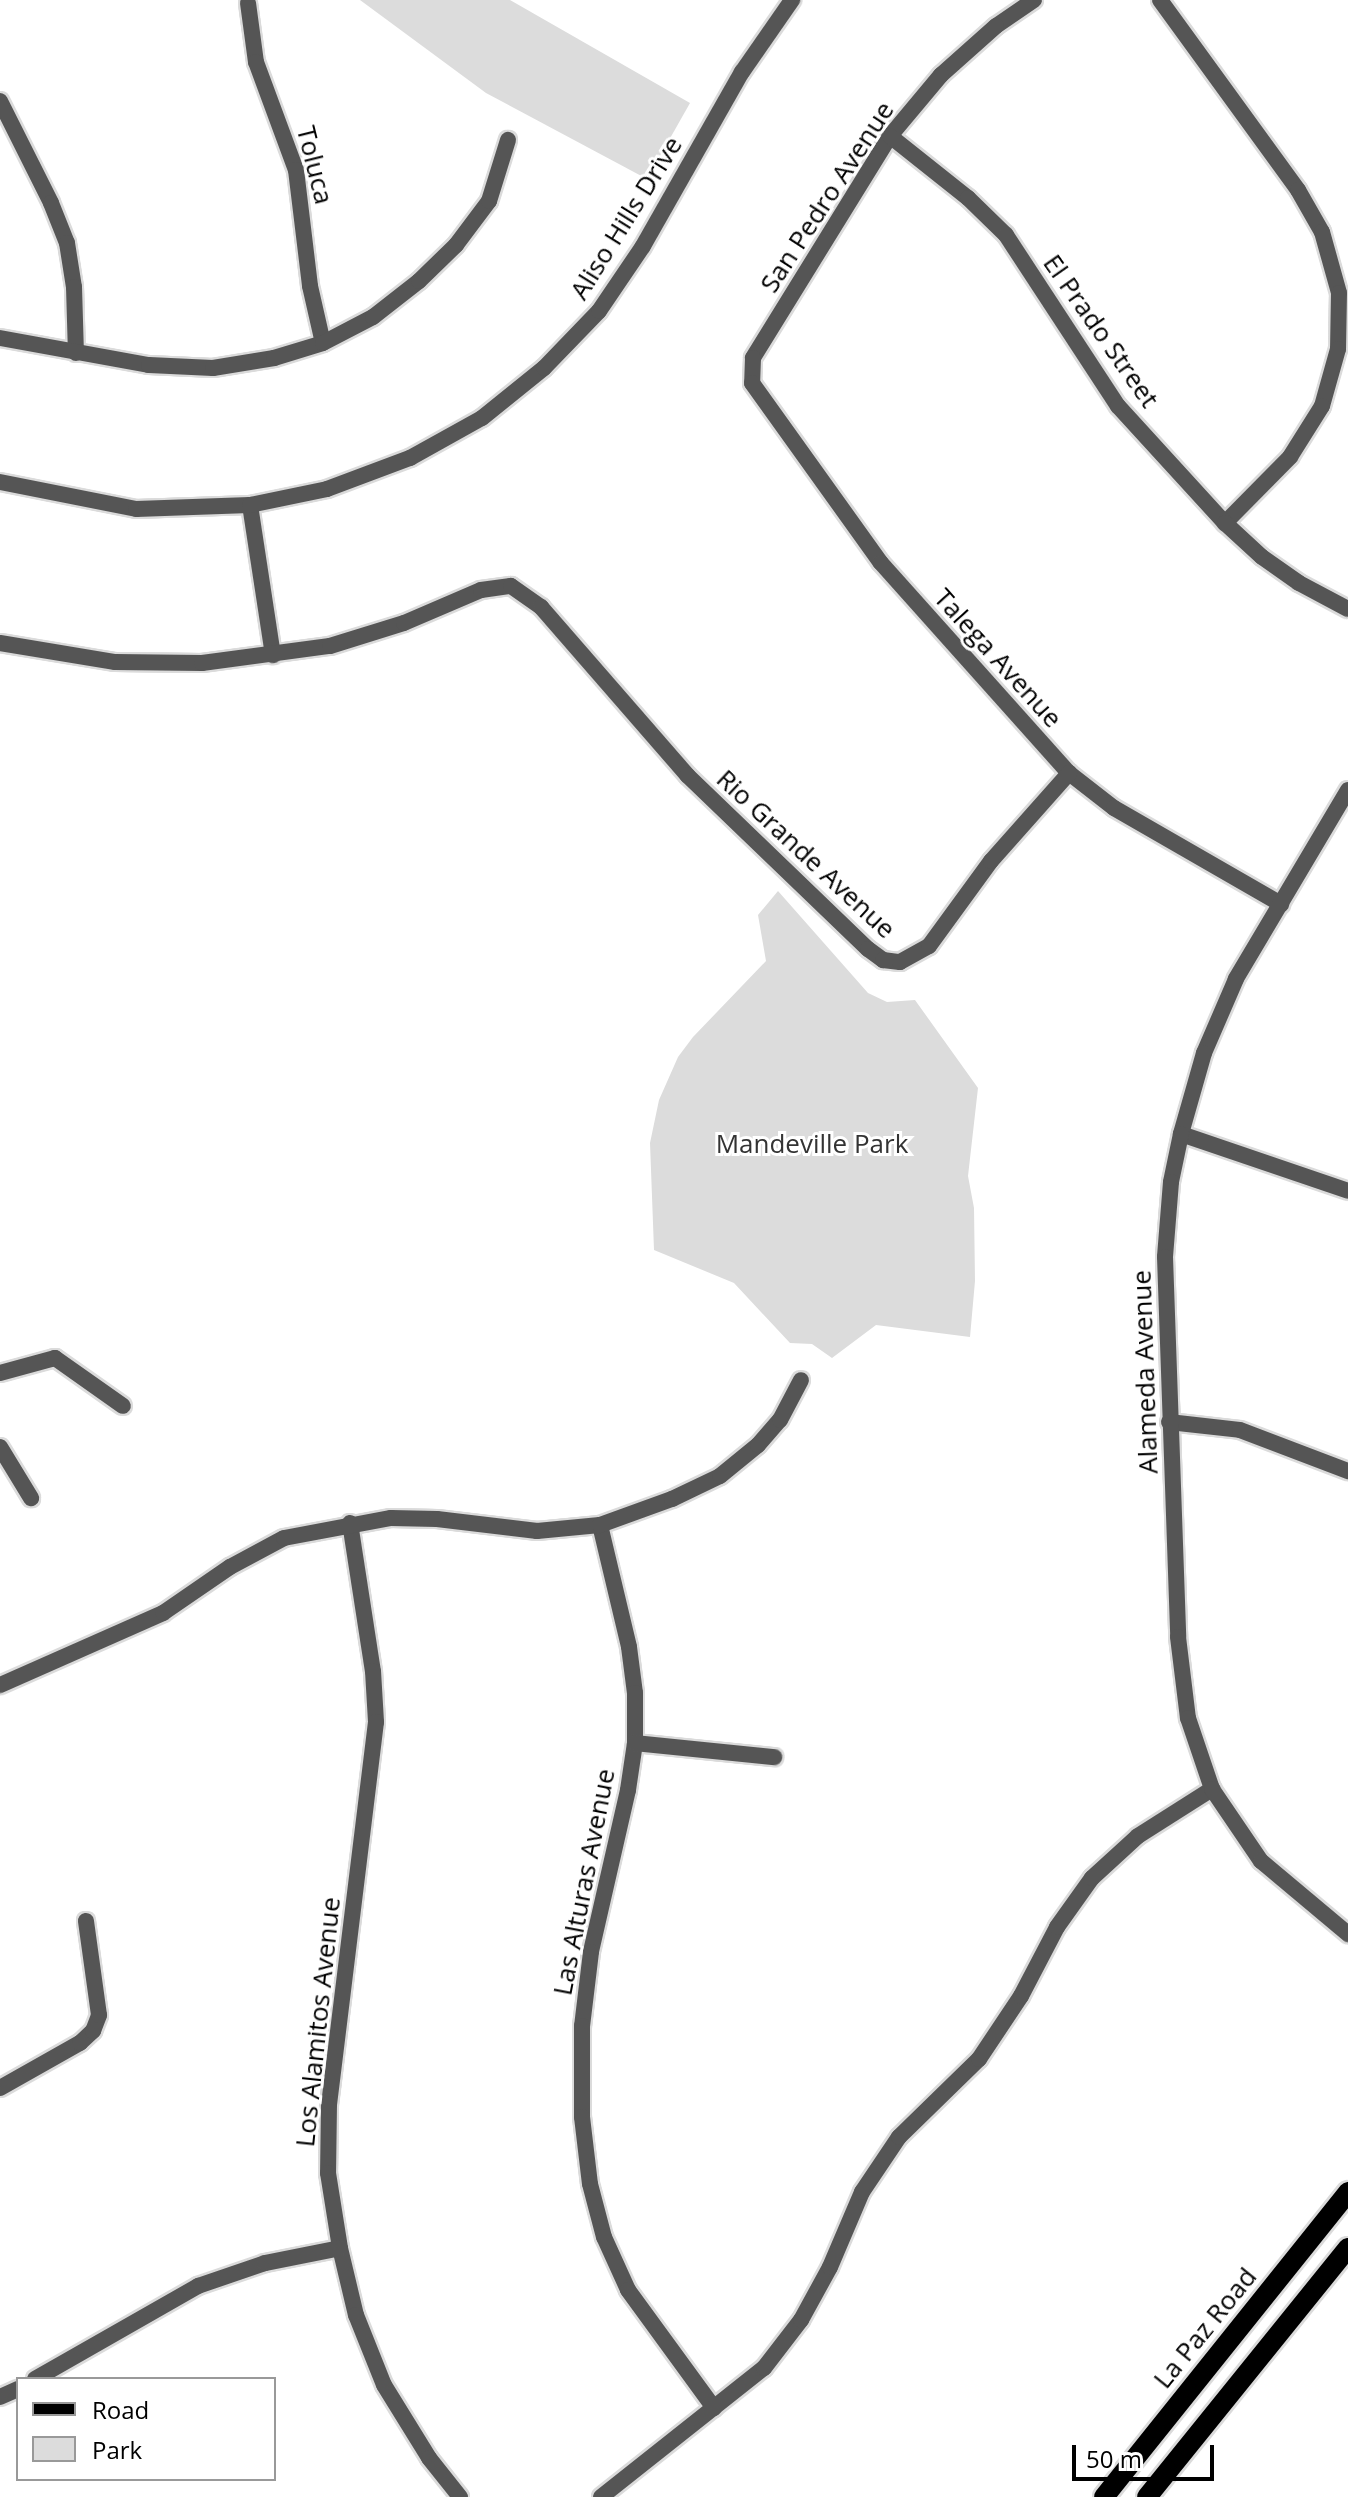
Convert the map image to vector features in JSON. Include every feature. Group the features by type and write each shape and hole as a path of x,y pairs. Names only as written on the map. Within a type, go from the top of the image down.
{"main road":[{"name":"La Paz Road","path":"1104,2497 1348,2192"},
{"path":"1147,2497 1348,2248"}],"street":[{"name":"Aliso Hills Drive","path":"0,482 136,509 250,505 327,489 410,458 482,418 544,368 599,311 742,72 792,0"},
{"name":"San Pedro Avenue","path":"750,371 753,358 890,136 941,75 996,26 1034,0"},
{"path":"1160,0 1298,190 1322,232 1339,293 1338,349 1322,406 1290,457 1225,523"},
{"name":"Toluca","path":"248,3 256,62 296,170 310,286 323,343"},
{"path":"0,101 51,203 67,243 74,287 76,353"},
{"name":"El Prado Street","path":"890,136 968,198 1006,235 1118,406 1225,523 1262,557 1299,583 1348,609"},
{"path":"0,338 149,365 213,368 274,358 323,343 373,317 419,281 456,245 489,201 508,140"},
{"name":"Talega Avenue","path":"750,371 757,394 881,563 1069,773 1114,808 1281,904"},
{"path":"0,643 115,662 202,663 273,655 250,505"},
{"name":"Rio Grande Avenue","path":"273,655 330,646 404,623 481,590 511,586 541,607 687,775 883,960 900,962 929,946 991,861 1069,773"},
{"name":"Alameda Avenue","path":"1348,790 1236,979 1204,1053 1171,1182 1165,1257 1178,1637 1188,1718 1212,1789 1261,1861 1348,1934"},
{"path":"1181,1134 1348,1191"},
{"path":"0,1373 55,1358 123,1406"},
{"path":"0,1685 163,1613 230,1567 284,1538 350,1523 391,1518 437,1519 537,1531 600,1525 672,1499 720,1476 780,1420 801,1380"},
{"path":"1169,1422 1240,1430 1348,1471"},
{"path":"0,1447 31,1498"},
{"name":"Los Alamitos Avenue","path":"350,1523 373,1671 376,1722 329,2104 328,2173 340,2248 356,2315 384,2385 429,2458 460,2497"},
{"name":"Las Alturas Avenue","path":"600,1525 629,1647 635,1693 635,1743 628,1790 591,1952 582,2026 582,2117 590,2184 604,2237 628,2290 714,2408"},
{"path":"635,1743 774,1757"},
{"path":"601,2497 764,2368 801,2320 830,2267 862,2192 899,2137 979,2059 1021,1996 1057,1927 1092,1878 1138,1836 1212,1789"},
{"path":"0,2088 80,2043 93,2031 99,2015 86,1921"},
{"path":"39,2377 198,2286 265,2263 340,2248"}],"green space":[{"path":"360,0 510,0 690,103 647,179 486,93"},
{"name":"Mandeville Park","path":"778,891 868,993 887,1002 915,1000 978,1088 968,1176 974,1208 975,1281 970,1337 876,1325 832,1358 812,1344 790,1343 734,1283 654,1250 650,1143 659,1100 678,1057 693,1037 766,961 758,915"}]}
